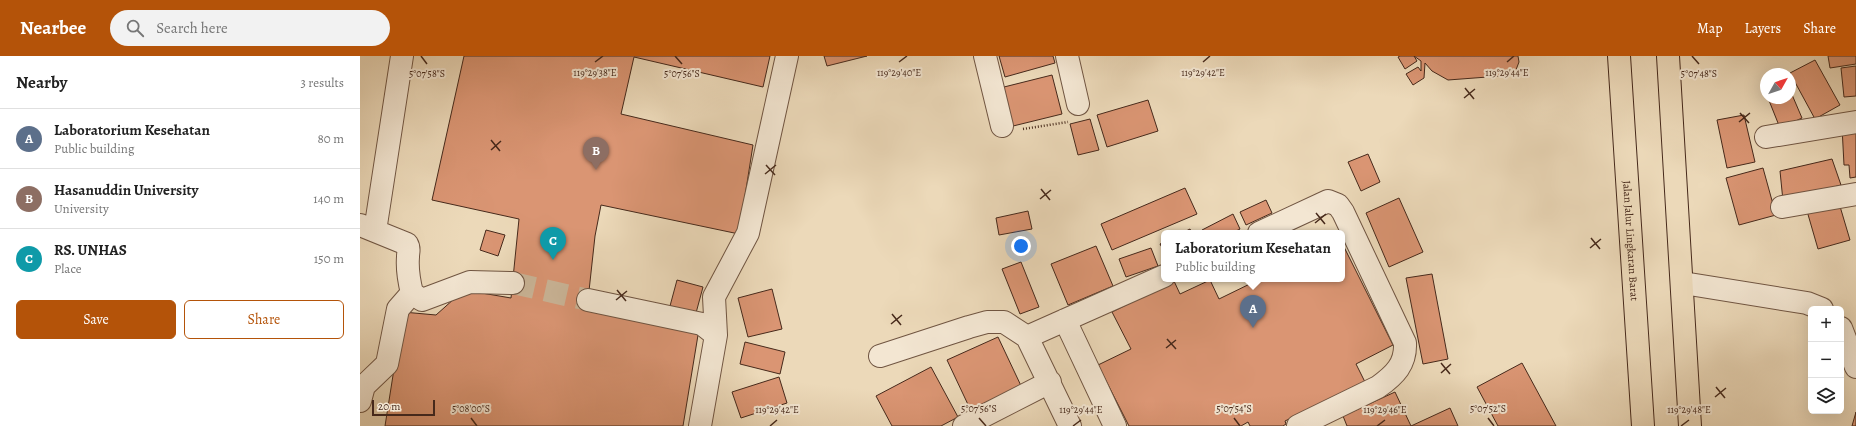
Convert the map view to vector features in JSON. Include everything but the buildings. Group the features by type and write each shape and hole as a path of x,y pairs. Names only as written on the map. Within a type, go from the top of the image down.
{"main road":[{"name":"Jalan Jalur Lingkaran Barat","path":"1618,56 1643,426"},
{"path":"1668,56 1675,195 1683,283 1690,426"}],"street":[{"path":"402,56 365,231 408,244 410,249 408,255 409,278 412,293 422,300 470,282 513,284"},
{"path":"700,426 716,335 714,297 748,233 787,56"},
{"path":"985,56 1002,126"},
{"path":"1067,56 1078,104"},
{"path":"1766,137 1856,122"},
{"path":"1782,206 1856,194"},
{"path":"1265,230 1328,201 1338,205 1405,342 1403,362 1388,380 1327,420 1298,426"},
{"path":"1028,337 1161,277"},
{"path":"1683,283 1808,303 1815,306"},
{"path":"360,401 364,386 387,364 398,309 412,293"},
{"path":"588,300 702,324 716,335"},
{"path":"1065,320 1115,426"},
{"path":"880,356 987,322 1004,322 1028,337 1070,426"},
{"path":"1844,336 1856,367"},
{"path":"964,426 1050,382"}],"path":[{"path":"1002,126 1009,131 1071,122 1076,119 1078,104"}],"tunnel":[{"path":"513,283 588,300"}],"place":[{"name":"Hasanuddin University","path":"596,170"},
{"name":"RS. UNHAS","path":"553,260"},
{"name":"Laboratorium Kesehatan","path":"1253,328"}]}
